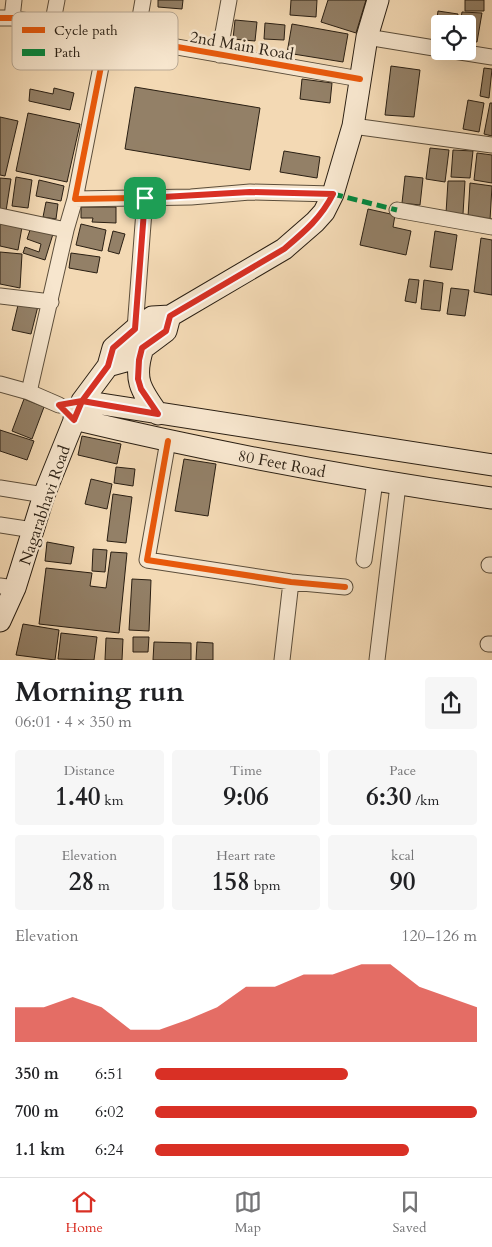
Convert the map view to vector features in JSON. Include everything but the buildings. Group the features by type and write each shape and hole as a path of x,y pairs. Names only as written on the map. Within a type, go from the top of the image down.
{"main road":[{"name":"Nagarabhavi Road","path":"0,620 8,587 33,530 44,495 78,410 108,366 113,348 139,339 152,317 170,316 284,249 324,212 333,194 353,126 367,38 378,0"},
{"path":"139,339 138,379 141,389 158,414"},
{"name":"80 Feet Road","path":"78,410 158,414 492,465"},
{"name":"80 Feet Road","path":"78,410 168,441 375,481 492,498"}],"street":[{"path":"6,18 14,0"},
{"path":"219,55 229,0"},
{"path":"367,38 431,48"},
{"name":"2nd Main Road","path":"178,48 360,79"},
{"path":"476,54 492,57"},
{"path":"29,392 66,230 75,199 100,70"},
{"path":"353,126 492,145"},
{"path":"75,199 145,198 250,192 333,194"},
{"path":"139,339 145,198"},
{"path":"397,210 492,227"},
{"path":"0,216 66,230"},
{"path":"0,296 51,302"},
{"path":"0,384 29,392 59,405 78,410"},
{"path":"168,441 148,560 292,582 345,587"},
{"path":"364,560 375,481"},
{"path":"378,660 398,485"},
{"path":"0,488 44,495"},
{"path":"0,525 33,530"},
{"path":"282,660 292,582"}],"marked path":[{"path":"333,194 397,210"}],"cycle path":[{"path":"0,18 12,18"},
{"path":"178,47 360,79"},
{"path":"100,70 75,199 191,197 250,192 333,194"},
{"path":"168,441 147,560 291,582 345,587"}],"route":[{"path":"145,198 135,329 113,348 108,366 82,401 59,405 74,420 82,401 158,414 141,389 138,379 142,348 166,331 170,316 284,249 299,237 324,212 333,194 250,192 191,197 145,198"}]}
